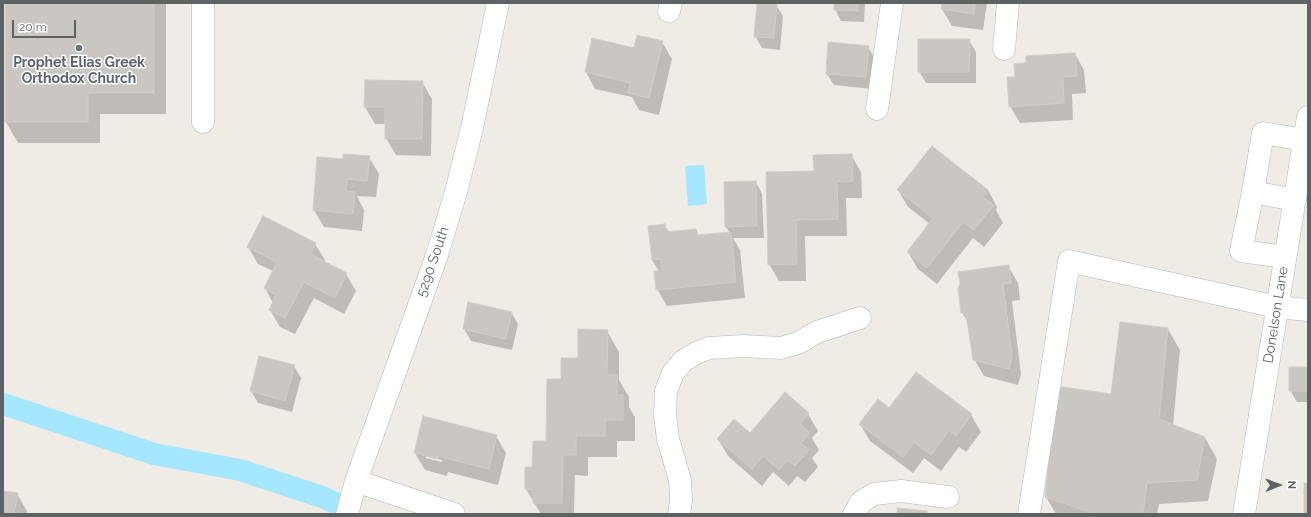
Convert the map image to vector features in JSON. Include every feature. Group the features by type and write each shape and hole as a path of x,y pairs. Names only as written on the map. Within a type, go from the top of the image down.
{"street":[{"path":"203,3 203,122"},
{"name":"5290 South","path":"348,509 356,481 437,256 456,192 472,128 498,3"},
{"path":"877,108 892,3"},
{"path":"1004,49 1008,3"},
{"name":"Donelson Lane","path":"1244,514 1308,116"},
{"path":"1285,257 1241,251 1263,133 1304,140"},
{"path":"1253,192 1295,200"},
{"path":"1028,514 1069,261 1277,307 1308,310"},
{"path":"678,514 681,500 680,480 668,439 665,415 666,391 673,373 683,361 696,352 709,348 743,346 781,348 798,343 817,332 860,318"},
{"path":"356,481 454,514"},
{"path":"854,514 861,502 874,494 901,491 948,497"}],"water":[{"path":"704,165 707,204 688,206 685,166"}],"building":[{"name":"Prophet Elias Greek Orthodox Church","path":"5,3 154,3 154,93 88,93 88,122 5,122"},
{"path":"757,3 777,4 774,38 754,37"},
{"path":"834,3 858,3 858,11 834,10"},
{"path":"942,3 975,3 974,14 941,9"},
{"path":"637,35 663,41 649,98 628,93 630,83 585,72 592,38 634,48"},
{"path":"918,39 970,39 969,72 918,72"},
{"path":"828,42 869,46 866,77 826,74"},
{"path":"1075,53 1077,76 1063,77 1064,103 1009,107 1007,77 1015,77 1014,64 1026,63 1026,56"},
{"path":"365,80 423,81 422,139 385,139 385,107 364,107"},
{"path":"932,146 988,190 983,197 994,205 974,230 963,222 927,268 907,252 933,218 897,190"},
{"path":"343,154 370,156 367,181 347,179 346,191 355,192 353,214 313,210 317,157 343,159"},
{"path":"852,154 853,181 837,182 838,219 796,220 797,264 768,265 766,172 814,171 813,155"},
{"path":"756,181 757,226 725,227 724,182"},
{"path":"263,216 316,243 310,254 347,273 335,298 304,282 285,318 269,310 276,295 264,288 277,262 247,247"},
{"path":"665,224 666,232 696,229 697,235 731,232 736,282 656,290 654,271 662,270 661,259 652,260 648,226"},
{"path":"1009,265 1011,283 1003,284 1012,356 1009,369 973,360 966,314 961,313 958,289 960,283 958,272"},
{"path":"468,302 512,312 506,339 463,329"},
{"path":"1120,322 1168,328 1159,419 1205,437 1197,480 1147,483 1143,514 1090,514 1090,512 1045,497 1056,386 1111,394"},
{"path":"578,329 608,330 607,375 617,375 617,395 623,395 623,420 605,420 605,436 576,436 576,455 563,455 562,503 533,503 533,490 525,489 525,467 532,467 533,441 546,441 547,379 561,379 561,358 578,358"},
{"path":"259,356 295,365 285,401 250,391"},
{"path":"1289,367 1308,367 1308,391 1289,391"},
{"path":"916,372 972,414 956,436 949,430 931,455 914,442 903,457 859,424 878,399 889,408"},
{"path":"785,392 809,413 800,424 810,433 801,443 809,450 795,466 787,460 779,470 763,456 752,469 717,439 734,419 750,433"},
{"path":"423,416 497,435 489,469 438,456 437,459 414,453"},
{"path":"1304,483 1308,483 1308,514 1304,514"},
{"path":"3,491 18,493 14,514 3,514"},
{"path":"897,508 927,511 927,514 897,514"}],"waterway":[{"path":"3,404 154,454 240,470 325,498 335,503"}],"place":[{"name":"Prophet Elias Greek Orthodox Church","path":"79,48"}]}
